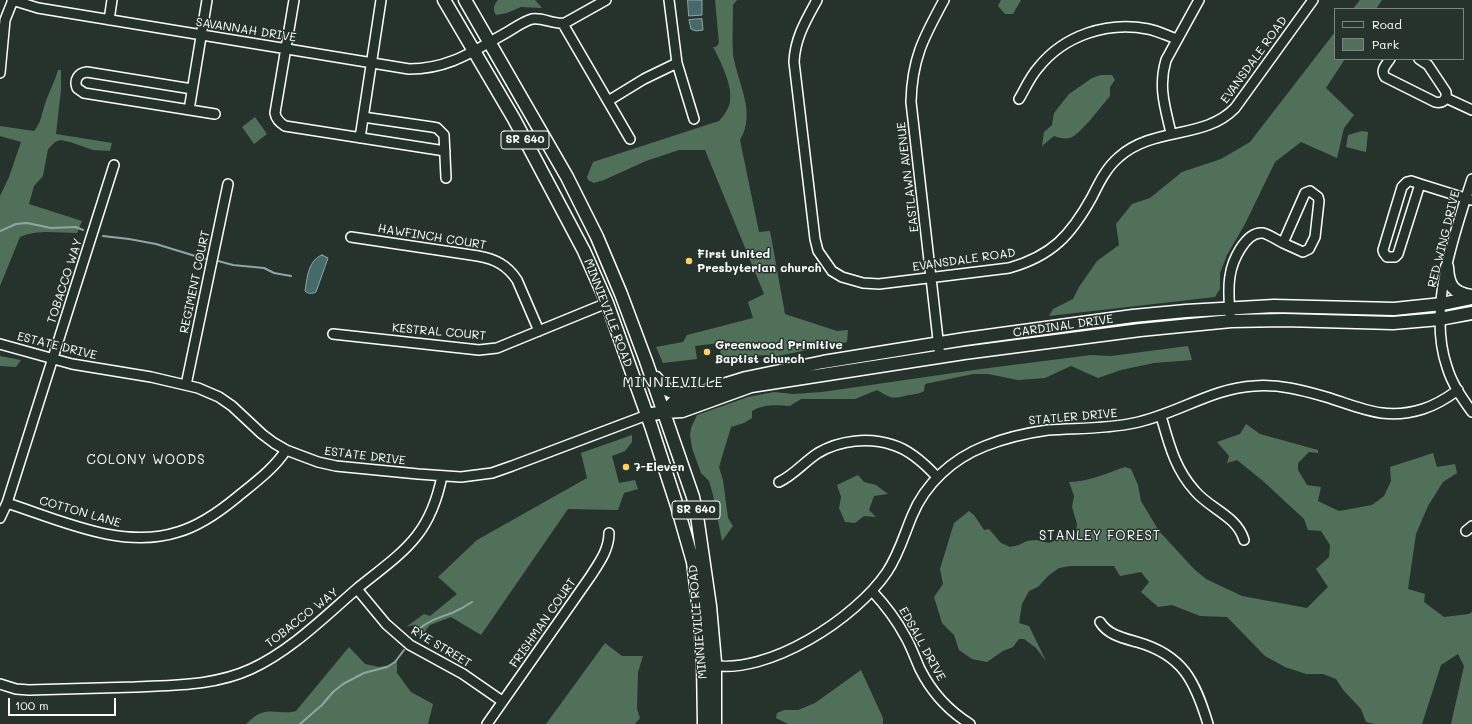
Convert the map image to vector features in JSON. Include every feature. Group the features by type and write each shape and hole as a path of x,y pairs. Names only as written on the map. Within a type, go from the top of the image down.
{"main road":[{"name":"MINNIEVILLE ROAD","path":"444,0 514,119 563,209 584,251 607,303 647,415 677,506 693,562 699,611 709,664 716,724"},
{"name":"MINNIEVILLE ROAD","path":"465,0 567,177 597,237 646,361 693,497 710,606 709,664 704,724"},
{"path":"1447,267 1450,282 1455,291 1472,297"},
{"name":"CARDINAL DRIVE","path":"664,412 673,403 720,386 768,373 823,362 938,343 1133,316 1274,306 1394,309 1442,304 1472,297"},
{"name":"CARDINAL DRIVE","path":"647,415 682,411 752,386 940,357 1140,330 1231,321 1284,320 1375,323 1440,318 1472,313"},
{"path":"646,361 662,387 671,392 682,394 720,386"}],"street":[{"path":"0,71 5,20 13,0"},
{"name":"SAVANNAH DRIVE","path":"13,0 38,8 410,69 443,65 533,19 563,24"},
{"path":"109,20 112,0"},
{"path":"189,110 206,0"},
{"path":"294,0 275,113 280,123 285,126 445,151"},
{"path":"360,138 381,0"},
{"path":"606,0 571,21 563,24 630,140"},
{"path":"669,0 677,63 694,120"},
{"name":"EVANSDALE ROAD","path":"817,0 800,32 795,46 794,62 814,239 818,251 832,271 852,281 879,284 1009,268 1024,264 1042,254 1060,242 1075,225 1104,175 1118,158 1136,145 1148,140 1171,133 1212,124 1228,115 1235,108 1313,0"},
{"name":"EASTLAWN AVENUE","path":"940,357 911,102 912,84 918,51 944,0"},
{"path":"1171,133 1163,101 1162,80 1166,60 1199,0"},
{"path":"1019,99 1031,78 1047,57 1078,36 1104,29 1130,27 1149,29 1177,39"},
{"path":"1389,60 1383,71 1385,77 1435,102 1441,103 1446,98 1446,92 1431,68 1420,60"},
{"path":"608,101 644,79 677,63"},
{"path":"192,89 87,72 79,75 76,81 78,88 84,93 215,114"},
{"path":"1446,98 1472,110"},
{"path":"363,117 437,128 444,135 446,178"},
{"name":"TOBACCO WAY","path":"0,518 7,503 114,165"},
{"name":"RED WING DRIVE","path":"1472,179 1469,199 1447,267 1440,318 1440,335 1447,368 1458,390 1472,412"},
{"path":"1420,184 1400,251 1395,257 1387,257 1383,250 1402,187 1407,182 1411,181 1469,199"},
{"name":"REGIMENT COURT","path":"186,384 228,184"},
{"path":"1231,321 1230,276 1234,262 1245,242 1255,234 1263,233 1283,243 1301,252 1306,251 1316,232 1319,201 1314,193 1310,191 1305,194 1283,243"},
{"name":"HAWFINCH COURT","path":"351,237 478,256 502,263 513,273 517,280 538,331"},
{"name":"KESTRAL COURT","path":"334,334 479,350 496,348 607,303"},
{"name":"ESTATE DRIVE","path":"0,344 52,359 186,384 198,388 219,397 232,406 262,434 286,450 305,458 336,466 442,476 476,476 492,473 647,415"},
{"name":"STATLER DRIVE","path":"709,664 746,664 763,660 798,646 834,624 859,604 872,591 885,574 895,559 918,504 937,477 949,466 969,453 1005,438 1049,430 1112,427 1134,423 1161,416 1220,392 1250,386 1266,385 1292,388 1365,410 1387,414 1412,412 1425,408 1438,403 1458,390"},
{"path":"1161,416 1173,458 1181,474 1198,495 1235,524 1242,533 1244,540"},
{"path":"779,482 793,474 809,460 830,447 853,441 866,440 893,445 903,449 926,465 937,477"},
{"name":"COTTON LANE","path":"7,503 99,532 133,538 165,536 180,532 224,508 272,467 286,450"},
{"name":"TOBACCO WAY","path":"0,684 16,689 28,690 185,685 213,681 250,670 287,648 404,550 422,530 434,507 442,476"},
{"name":"FRISHMAN COURT","path":"487,724 605,554 608,546 609,533"},
{"name":"RYE STREET","path":"357,589 386,624 410,645 464,674 502,701"},
{"name":"EDSALL DRIVE","path":"872,591 895,619 909,643 924,677 933,690 952,711 970,724"},
{"path":"1100,622 1114,635 1145,644 1165,653 1174,660 1187,673 1196,689 1208,724"}],"green space":[{"path":"498,0 535,0 542,8 521,7 507,13 496,15 494,7"},
{"path":"715,0 737,0 733,5 733,54 744,97 747,119 745,129 740,140 759,232 770,231 785,314 837,331 848,330 847,342 773,357 767,355 721,356 719,343 695,346 697,359 663,363 656,347 683,342 687,335 753,318 748,302 764,294 705,150 679,150 646,161 594,183 588,180 587,177 593,162 719,121 729,104 730,88 713,47 716,47 719,43"},
{"path":"1001,0 1021,0 1013,14 1005,14 998,6"},
{"path":"1360,0 1382,0 1377,8 1354,8"},
{"path":"1334,33 1334,60 1344,60 1326,88 1354,115 1344,128 1337,158 1301,142 1275,162 1245,224 1227,255 1220,273 1220,289 1215,297 1049,316 1053,309 1073,299 1079,287 1097,261 1119,245 1116,224 1132,204 1150,198 1182,172 1221,159 1250,142"},
{"path":"58,70 61,70 61,90 56,134 112,143 110,151 93,150 60,140 55,142 48,149 43,176 34,186 29,204 82,221 77,233 41,232 20,237 0,286 0,196 9,177 21,142 0,136 0,126 34,131 37,128"},
{"path":"1101,75 1112,75 1115,80 1110,87 1110,96 1097,112 1075,135 1070,138 1060,138 1054,136 1042,146 1044,132 1052,125 1054,113 1069,94 1092,78"},
{"path":"255,117 267,134 254,144 242,127"},
{"path":"1362,131 1368,132 1366,152 1346,147 1348,135"},
{"path":"1188,346 1192,360 1154,363 1121,370 1098,378 1071,366 1045,378 1018,380 988,374 973,374 925,384 924,391 922,392 899,397 889,397 877,390 855,399 801,399 790,406 780,405 756,409 752,411 752,418 744,423 731,427 719,467 723,480 728,518 733,526 722,541 709,481 701,473 692,448 690,435 691,428 697,415 748,397 774,392 793,394 822,392 1091,355 1111,356"},
{"path":"0,356 21,360 16,367 0,366"},
{"path":"1246,424 1260,434 1318,450 1318,453 1309,452 1298,463 1298,470 1307,485 1321,487 1318,501 1339,511 1372,505 1384,496 1391,481 1390,467 1433,453 1437,467 1455,464 1457,473 1443,482 1428,506 1416,534 1408,589 1425,594 1424,602 1444,617 1469,614 1472,612 1472,724 1451,724 1464,666 1458,654 1441,665 1422,724 1375,724 1366,722 1361,709 1344,691 1336,679 1323,674 1306,674 1285,667 1265,656 1227,617 1200,616 1172,605 1158,607 1141,592 1149,582 1141,572 1120,576 1114,566 1070,566 1059,568 1048,576 1038,587 1029,591 1022,604 1019,623 1029,626 1046,661 1036,648 1024,639 1019,639 1013,647 1003,651 987,662 972,659 959,650 954,635 942,623 934,597 943,584 940,569 954,523 969,511 974,515 984,530 989,529 1001,543 1010,547 1027,541 1036,540 1049,543 1076,532 1077,524 1072,507 1074,496 1069,482 1090,479 1125,467 1131,469 1138,485 1141,501 1159,531 1194,569 1206,579 1242,596 1307,608 1328,587 1316,569 1329,557 1330,545 1321,531 1308,530 1304,519 1263,481 1237,460 1227,463 1229,456 1217,442 1240,434"},
{"path":"632,435 632,442 625,451 612,456 619,483 635,480 638,489 624,493 618,510 568,509 481,635 451,617 430,625 420,637 413,625 406,627 424,614 430,616 457,594 438,577 477,540 587,478 581,453"},
{"path":"858,475 864,482 876,485 888,494 874,496 869,510 876,517 864,516 855,523 845,522 839,508 841,497 837,485"},
{"path":"605,643 622,656 643,656 638,672 637,709 640,718 635,724 546,724"},
{"path":"349,647 365,664 379,667 390,665 397,659 397,673 411,692 433,704 428,724 246,724 255,716 264,712 296,711"},
{"path":"861,670 883,718 883,724 788,724 776,718 777,713 784,710 798,710 815,703"}],"water":[{"path":"688,0 702,0 702,15 689,16"},
{"path":"702,19 703,30 696,31 691,29 689,20"},
{"path":"322,255 328,258 316,292 307,293 305,291 309,270 317,257"}],"waterway":[{"path":"0,231 16,224 27,223 51,228 76,227 83,230"},
{"path":"103,236 156,244 205,259"},
{"path":"218,261 233,265 264,268 274,273 291,276"},
{"path":"414,634 427,623 455,612 472,602"},
{"path":"300,724 343,684 364,673 387,667 395,662 404,650"}],"place":[{"name":"First United Presbyterian church","path":"689,261"},
{"name":"Greenwood Primitive Baptist church","path":"707,352"},
{"name":"7-Eleven","path":"626,467"}],"district":[{"name":"MINNIEVILLE","path":"673,383"},
{"name":"COLONY WOODS","path":"146,460"},
{"name":"STANLEY FOREST","path":"1100,536"}]}
